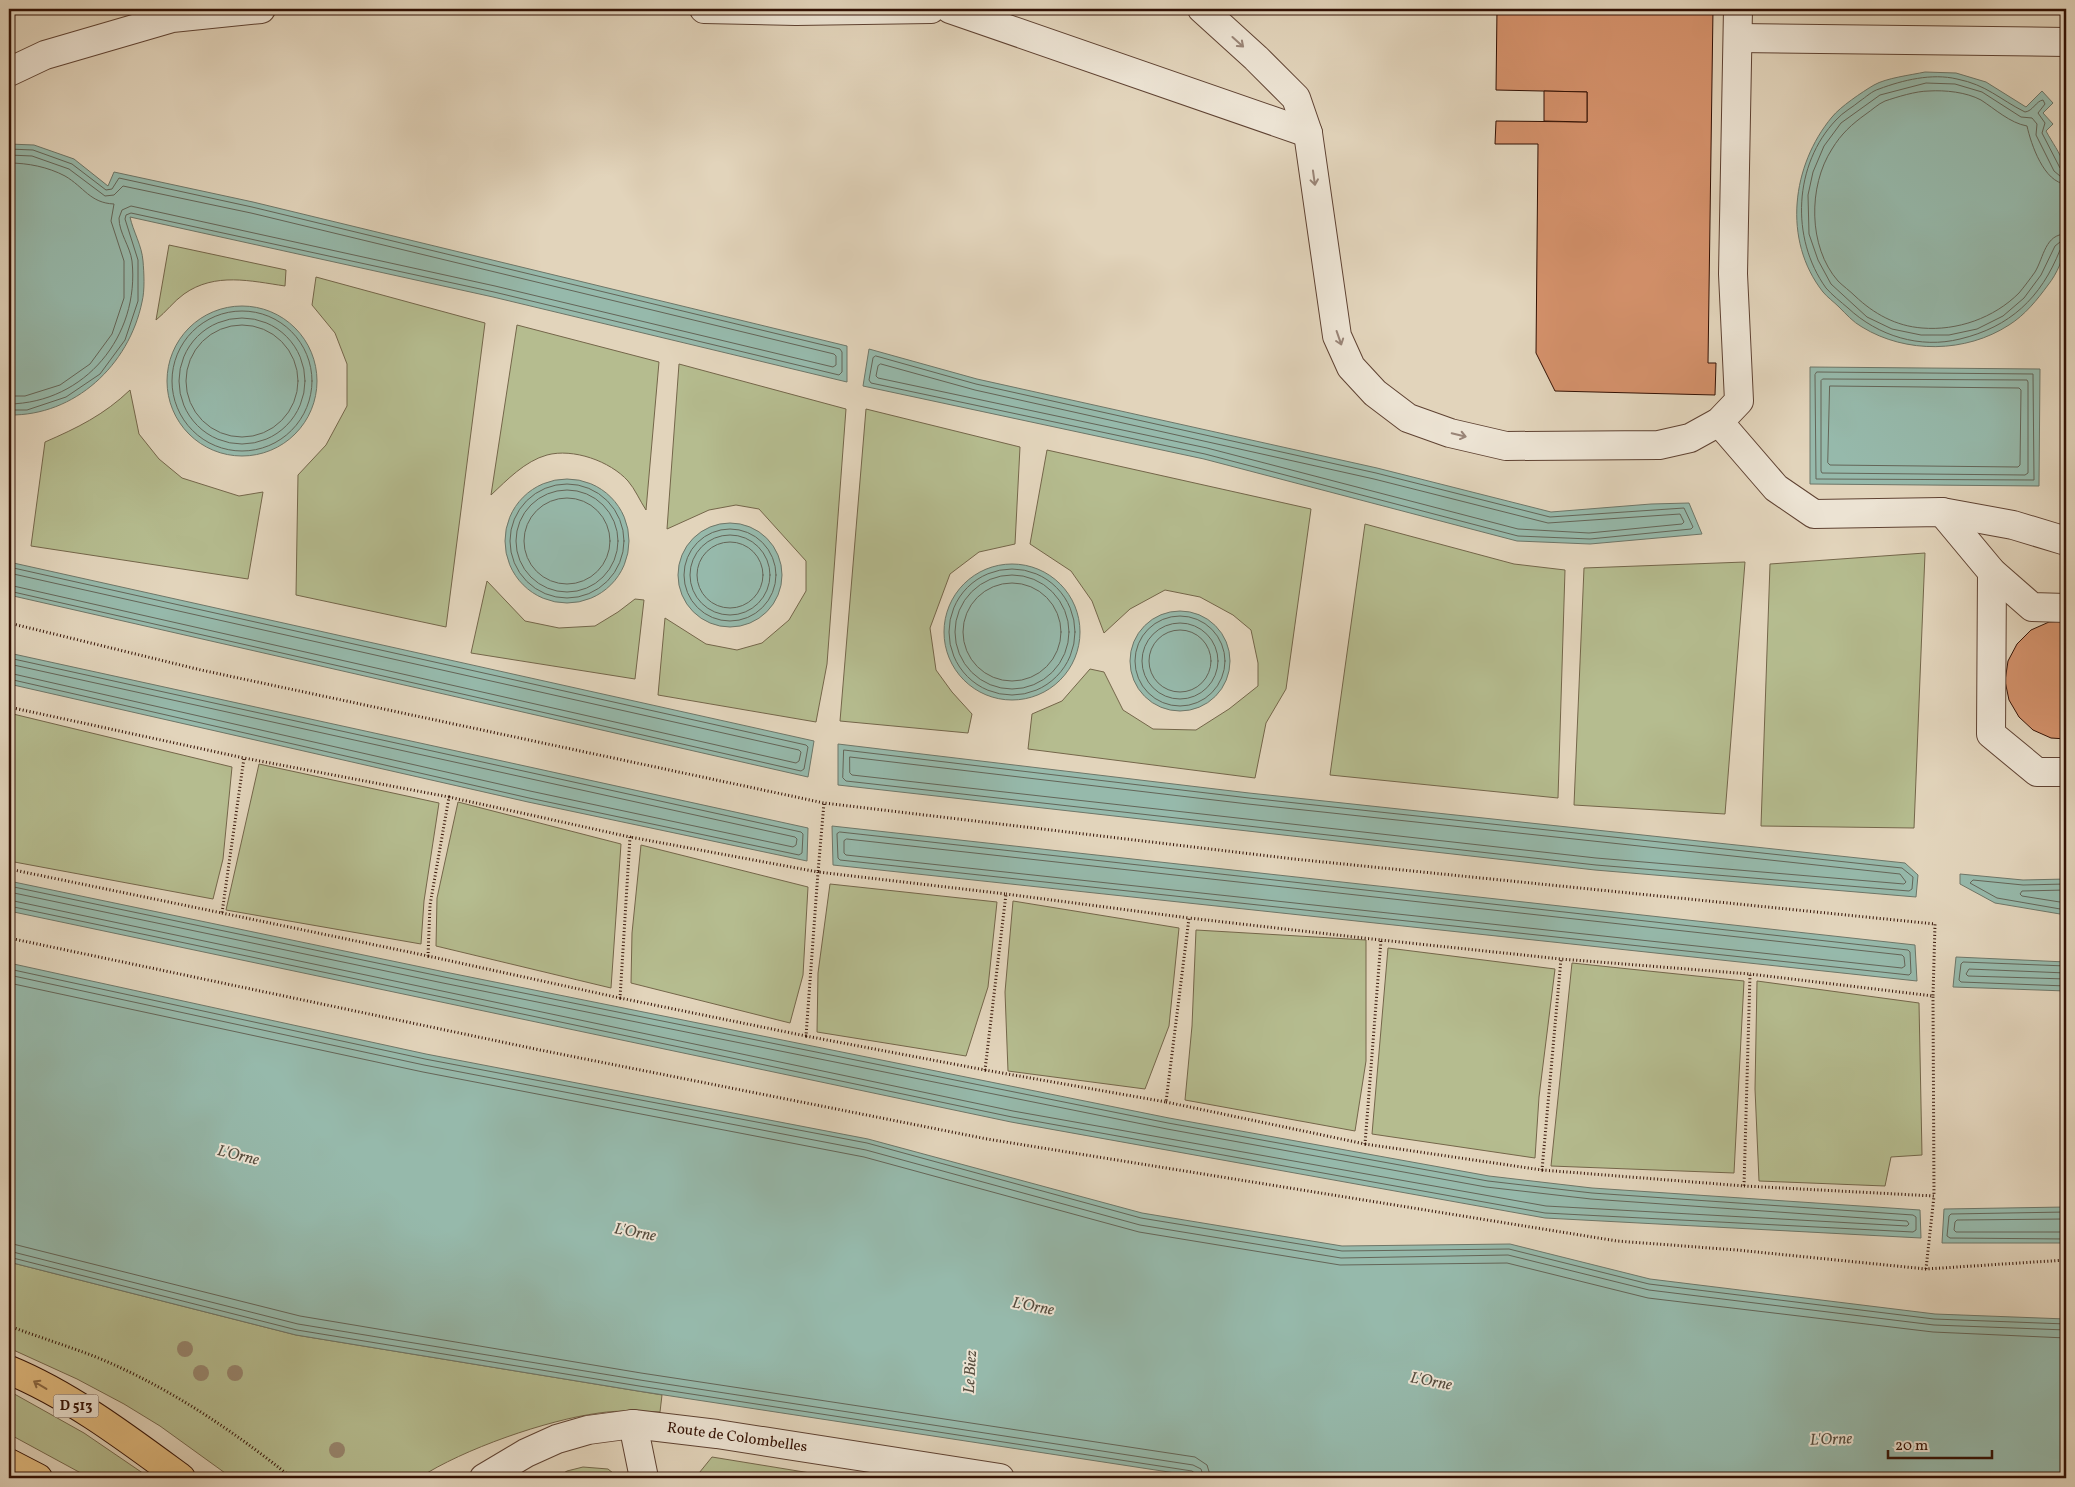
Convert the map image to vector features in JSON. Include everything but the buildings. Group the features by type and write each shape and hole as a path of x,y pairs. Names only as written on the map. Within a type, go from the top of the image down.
{"main road":[{"name":"D 513","path":"9,1370 27,1377 91,1415 181,1478"},
{"path":"9,1463 38,1478"}],"street":[{"path":"9,72 45,56 172,18 261,9"},
{"path":"704,9 796,11 931,9"},
{"path":"950,9 1308,133"},
{"path":"1202,9 1256,58 1296,98 1308,133 1337,336 1351,367 1375,393 1408,418 1450,433 1506,446 1659,445 1690,438 1719,422 1739,401 1733,274 1738,9"},
{"path":"1738,38 2066,42"},
{"path":"1719,422 1776,488 1814,514 1942,512 2013,525 2066,541"},
{"path":"1942,512 1992,572 2032,607 2066,608"},
{"path":"1992,572 1991,734 2037,772 2066,772"},
{"path":"634,1424 644,1478"},
{"name":"Route de Colombelles","path":"484,1478 526,1453 557,1439 588,1430 634,1424 717,1434 1000,1478"}],"path":[{"path":"9,623 201,670 824,803 1294,859 1935,924 1933,996 1934,1196 1926,1270"},
{"path":"9,707 244,758 449,797 630,837 818,872 1381,940 1561,959 1750,974 1933,996"},
{"path":"222,913 244,758"},
{"path":"428,956 430,905 449,797"},
{"path":"806,1036 824,803"},
{"path":"620,998 630,837"},
{"path":"9,869 806,1036 1166,1102 1365,1144 1542,1170 1744,1186 1934,1196"},
{"path":"984,1070 1006,894"},
{"path":"1166,1102 1189,918"},
{"path":"9,938 540,1050 987,1139 1617,1241 1737,1250 1926,1270 2066,1260"},
{"path":"1365,1144 1381,940"},
{"path":"1542,1170 1561,959"},
{"path":"1744,1186 1750,974"},
{"path":"9,1326 92,1356 170,1394 215,1422 292,1478"}],"shaded area":[{"path":"169,245 286,270 285,286 233,280 208,283 184,294 156,320"},
{"path":"316,277 485,323 446,627 296,595 298,475 326,445 347,406 347,364 335,333 312,305"},
{"path":"517,325 659,362 646,510 631,484 620,474 601,462 568,453 547,455 531,462 491,495"},
{"path":"679,364 846,409 827,664 816,722 658,695 665,618 706,644 737,650 762,643 789,620 806,591 806,561 759,509 736,505 709,510 667,529"},
{"path":"130,390 139,434 159,459 182,478 239,496 263,492 248,579 31,546 45,442 90,420 110,407"},
{"path":"866,409 1020,447 1015,544 979,552 950,574 930,628 936,670 952,692 972,714 968,733 840,721"},
{"path":"1047,450 1311,509 1286,689 1266,723 1255,778 1028,749 1032,714 1062,701 1090,669 1104,672 1123,710 1153,729 1196,730 1229,709 1258,686 1258,663 1251,630 1233,615 1200,597 1165,590 1130,609 1104,633 1092,601 1071,571 1030,544"},
{"path":"1365,524 1514,564 1565,570 1558,798 1330,775"},
{"path":"1925,553 1914,828 1761,826 1770,564"},
{"path":"1745,562 1725,814 1574,805 1584,568"},
{"path":"487,581 525,621 559,628 595,626 635,599 644,600 635,679 471,653"},
{"path":"9,713 232,767 223,859 213,899 9,861"},
{"path":"259,764 439,803 424,901 421,944 226,910"},
{"path":"458,802 621,844 611,988 436,946 437,898"},
{"path":"641,845 808,887 803,975 790,1023 631,983 632,933"},
{"path":"830,884 997,902 988,987 966,1056 817,1032 818,973"},
{"path":"1013,901 1179,928 1169,1026 1145,1089 1008,1071 1005,992"},
{"path":"1196,930 1366,940 1366,1061 1355,1131 1185,1100 1192,1026"},
{"path":"1388,948 1555,969 1539,1097 1535,1158 1372,1134"},
{"path":"1572,963 1744,981 1734,1173 1551,1166"},
{"path":"1757,981 1919,1003 1922,1155 1891,1157 1885,1186 1759,1181 1755,1089"},
{"path":"9,1262 296,1335 662,1395 660,1412 607,1412 555,1422 506,1437 458,1457 419,1478 232,1478 160,1426 124,1404 77,1379 9,1348"},
{"path":"9,1391 84,1433 150,1478 90,1478 9,1434"},
{"path":"712,1457 841,1478 695,1478"},
{"path":"583,1467 608,1469 619,1478 556,1478 567,1471"}],"water":[{"path":"1925,72 1956,73 1986,82 2026,107 2042,91 2053,103 2043,113 2053,124 2046,131 2064,164 2067,191 2067,236 2064,254 2054,276 2035,302 2015,321 1992,334 1974,341 1936,347 1897,342 1879,336 1853,320 1825,294 1810,272 1801,249 1797,226 1797,203 1808,157 1818,136 1832,117 1846,104 1874,85"},
{"path":"9,144 34,145 74,159 108,186 114,172 253,202 847,346 847,382 493,297 130,217 142,255 144,287 142,302 135,325 125,346 112,366 77,396 56,407 33,413 9,415"},
{"path":"242,306 271,312 295,328 311,352 317,381 311,410 295,434 271,450 242,456 213,450 189,434 173,410 167,381 173,352 189,328 213,312"},
{"path":"869,349 977,379 1377,468 1551,512 1689,503 1702,534 1590,544 1517,541 1204,459 863,386"},
{"path":"1810,367 2040,369 2039,486 1810,484"},
{"path":"567,479 591,484 611,497 624,517 629,541 624,565 611,585 591,598 567,603 543,598 523,585 510,565 505,541 510,517 523,497 543,484"},
{"path":"730,523 750,527 759,532 773,546 778,555 782,575 778,595 773,604 759,618 750,623 730,627 710,623 701,618 687,604 682,595 678,575 682,555 687,546 701,532 710,527"},
{"path":"9,562 814,741 808,777 9,595"},
{"path":"1012,564 1038,569 1060,584 1075,606 1080,632 1075,658 1060,680 1038,695 1012,700 986,695 964,680 949,658 944,632 949,606 964,584 986,569"},
{"path":"1180,611 1199,615 1215,626 1226,642 1230,661 1226,680 1215,696 1199,707 1180,711 1161,707 1145,696 1134,680 1130,661 1134,642 1145,626 1161,615"},
{"path":"9,653 808,828 807,861 528,802 9,684"},
{"path":"838,744 1249,793 1905,863 1918,875 1916,897 1595,870 838,785"},
{"path":"832,826 1915,945 1917,981 833,865"},
{"path":"1960,874 2023,880 2066,879 2066,915 1995,903 1960,884"},
{"path":"9,881 445,972 1169,1118 1489,1176 1592,1188 1920,1210 1921,1238 1545,1218 1011,1122 9,911"},
{"path":"1956,957 2066,962 2066,991 1953,987"},
{"path":"9,963 426,1054 868,1139 1142,1213 1342,1246 1510,1244 1650,1279 1935,1314 2066,1319 2066,1478 1208,1478 638,1391 296,1335 9,1262"},
{"path":"2066,1207 2066,1243 1942,1243 1944,1209"}],"water label":[{"name":"L'Orne","path":"238,1156"},
{"name":"L'Orne","path":"635,1233"},
{"name":"L'Orne","path":"1033,1307"},
{"name":"Le Biez","path":"971,1372"},
{"name":"L'Orne","path":"1431,1382"},
{"name":"L'Orne","path":"1831,1440"}]}
